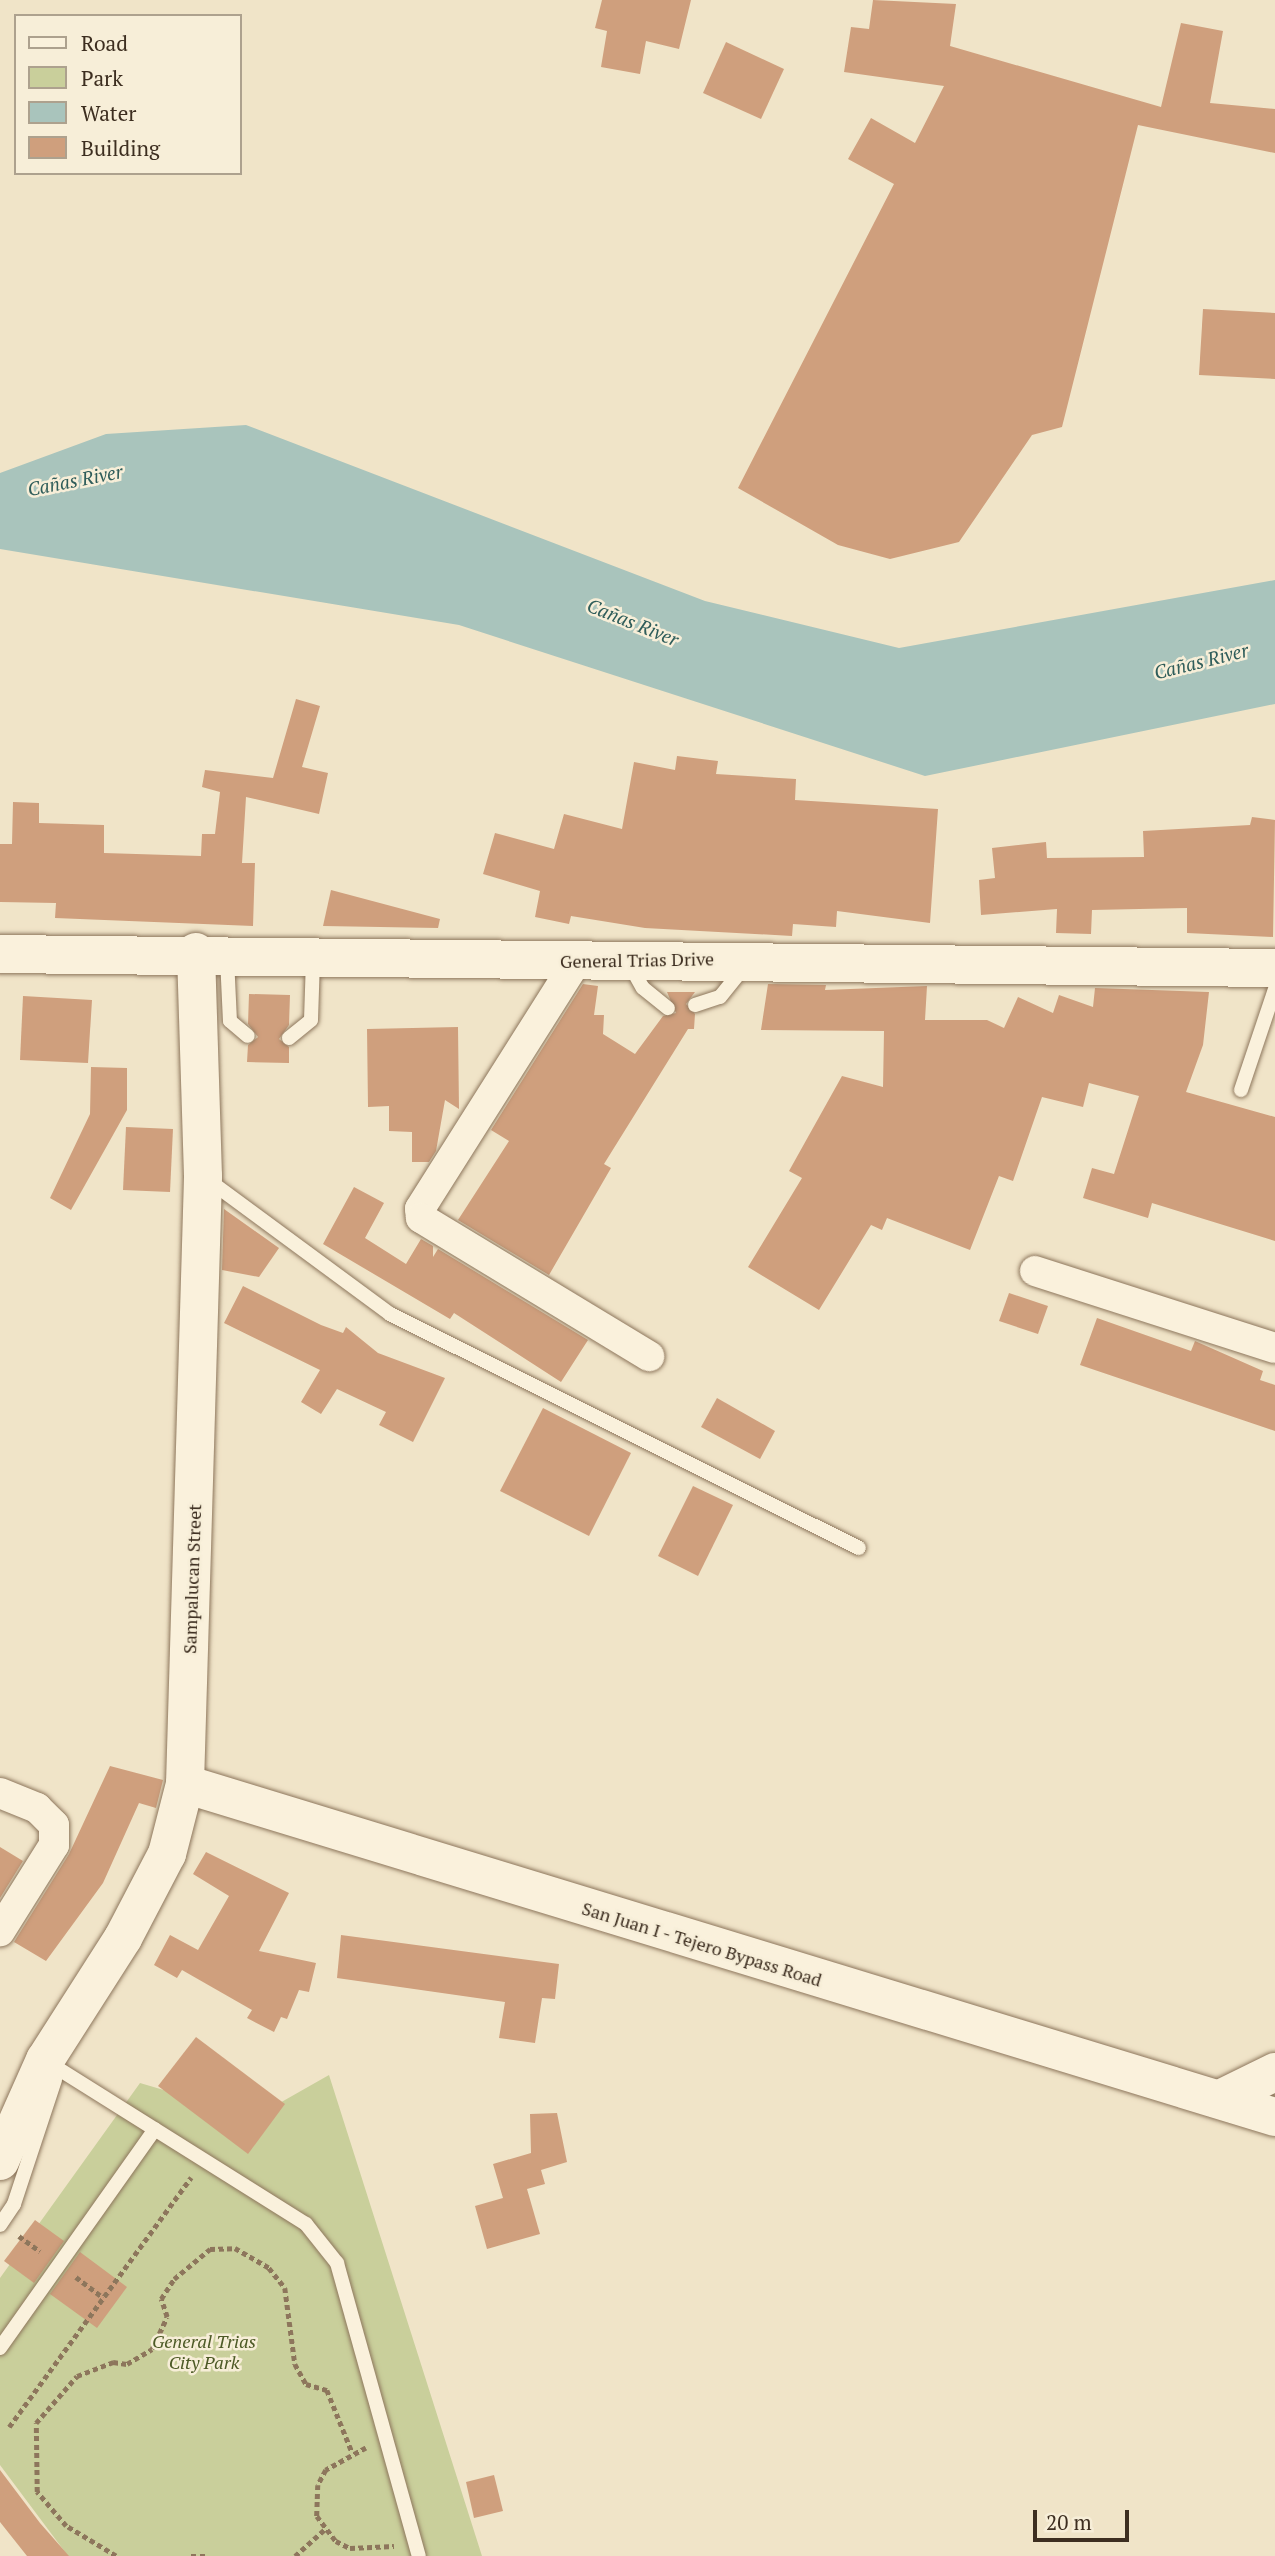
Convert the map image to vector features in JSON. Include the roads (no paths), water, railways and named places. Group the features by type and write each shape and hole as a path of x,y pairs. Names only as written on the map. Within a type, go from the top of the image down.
{"street":[{"name":"Sampalucan Street","path":"0,2161 167,1854 185,1784 203,1176 214,1023 211,953"},
{"name":"General Trias Drive","path":"0,954 313,954 576,962 625,958 749,959 1275,968"},
{"path":"576,962 420,1209 421,1218 649,1356"},
{"path":"1035,1270 1275,1348"},
{"name":"San Juan I - Tejero Bypass Road","path":"185,1784 1222,2098 1275,2117"},
{"path":"0,1793 37,1808 54,1825 54,1845 0,1931"},
{"path":"1222,2098 1275,2072"}],"lane":[{"path":"289,1038 311,1020 313,954"},
{"path":"625,958 643,988 668,1008"},
{"path":"695,1005 720,997 749,959"},
{"path":"1241,1090 1270,1021 1275,989"},
{"path":"214,1023 248,1036"},
{"path":"203,1176 390,1314 859,1548"},
{"path":"0,2225 14,2204 52,2065 306,2224 337,2263 419,2556"},
{"path":"0,2348 155,2129"}],"water":[{"name":"Cañas River","path":"246,425 705,601 899,648 1275,580 1275,704 925,776 459,625 0,549 0,473 106,434"}],"park label":[{"name":"General Trias City Park","path":"204,2352"}]}
